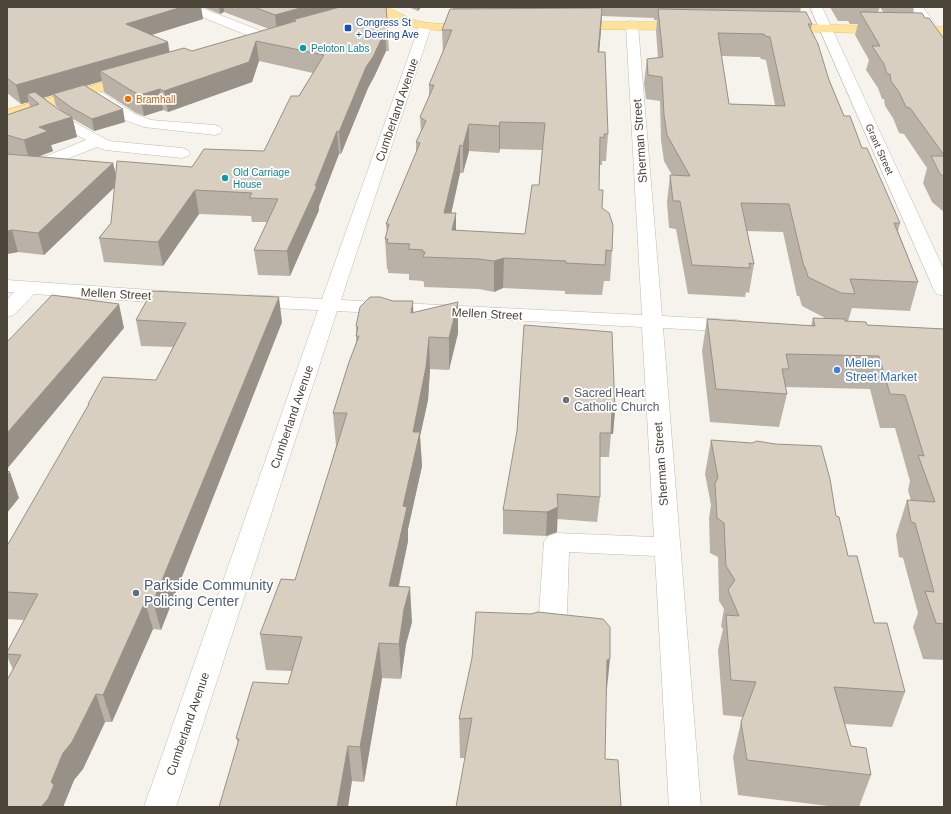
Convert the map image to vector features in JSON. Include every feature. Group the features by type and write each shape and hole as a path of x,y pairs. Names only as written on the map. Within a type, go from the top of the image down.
{"main road":[{"path":"379,9 413,25 425,27 483,27"},
{"path":"562,26 694,26"},
{"path":"771,28 939,31"},
{"path":"246,46 284,35"},
{"path":"8,114 148,73"}],"street":[{"name":"Grant Street","path":"816,7 944,290"},
{"path":"917,7 939,31"},
{"path":"191,8 269,39"},
{"path":"880,18 887,30"},
{"name":"Sherman Street","path":"632,25 684,807"},
{"name":"Cumberland Avenue","path":"160,807 329,305 425,27"},
{"path":"90,90 130,117 149,124 215,130"},
{"path":"43,105 69,125 104,145 182,153"},
{"path":"60,171 23,165 98,141"},
{"name":"Mellen Street","path":"7,286 200,299"},
{"path":"7,311 30,288"},
{"name":"Mellen Street","path":"232,300 757,328"},
{"path":"553,613 557,542 667,547"}],"building":[{"path":"7,7 182,7 126,24 168,42 16,85 7,78"},
{"path":"254,7 304,7 275,15"},
{"path":"340,7 386,7 388,31 385,31 373,57 366,67 339,132 337,131 315,186 317,186 287,251 254,250 278,199 249,198 252,193 195,190 158,242 99,238 111,223 117,161 192,167 204,149 264,151 291,96 299,96 324,55 256,41 249,62 164,91 160,89 140,95 100,71 184,48 192,51 296,21 292,20"},
{"path":"602,8 598,52 605,52 608,134 604,134 604,138 600,137 599,190 603,190 602,208 609,213 613,225 612,251 606,250 605,265 566,263 566,261 504,258 494,261 423,257 425,252 422,252 423,250 408,249 410,244 387,243 388,239 385,239 389,224 386,224 420,143 416,142 426,121 420,117 434,85 429,85 452,30 442,30 450,9","holes":["500,122 545,123 539,185 532,185 525,234 452,230 456,213 444,213 460,145 463,146 469,124 499,126"]},
{"path":"658,9 806,12 812,24 808,24 818,44 829,80 844,116 850,116 862,148 867,148 900,223 894,223 918,282 850,279 855,294 841,293 808,277 804,267 789,204 741,203 754,264 749,263 750,268 692,265 680,201 673,201 670,175 690,176 667,135 664,115 662,77 648,75 647,59 663,57","holes":["718,33 764,34 765,36 770,37 785,106 729,104"]},
{"path":"860,12 922,13 925,18 929,18 944,39 944,155 910,108 906,107 899,92 891,81 890,74 887,74 884,64 872,46 880,46"},
{"path":"84,85 123,109 92,119 72,108 53,94"},
{"path":"35,92 58,109 72,117 39,127 48,131 24,140 7,135 7,115 39,104 27,94"},
{"path":"7,154 113,163 38,233 12,230 7,231"},
{"path":"931,156 944,156 944,177 940,174"},
{"path":"152,291 279,297 153,602 145,602 103,695 96,694 72,742 63,753 51,782 54,785 48,799 41,807 7,807 7,680 21,655 7,654 7,652 38,594 7,592 7,546 103,377 156,380 186,323 136,320"},
{"path":"52,295 119,304 7,433 7,342"},
{"path":"370,297 380,297 393,301 413,301 411,313 458,302 449,338 429,337 426,367 413,432 420,432 403,506 407,507 389,586 410,587 404,609 399,644 379,643 360,747 348,746 337,807 219,807 239,739 236,738 253,682 288,684 302,637 260,634 281,579 295,580 347,413 333,413 359,336 356,336 358,327 356,326 360,307"},
{"path":"813,318 845,319 845,321 866,322 867,325 944,329 944,624 936,623 925,591 934,592 915,523 911,522 907,500 935,502 918,455 924,456 905,395 890,394 879,356 786,354 789,369 782,369 787,394 716,389 707,319 815,326"},
{"path":"524,325 612,332 615,410 612,411 611,433 600,433 600,497 557,494 558,507 547,512 503,510 517,431"},
{"path":"711,440 752,443 757,441 775,444 821,446 830,479 836,516 839,517 848,556 857,556 874,623 887,623 905,692 834,687 851,746 866,748 871,775 747,760 741,722 756,682 731,680 726,615 739,616 728,590 735,580 726,566 724,523 717,518 715,483 718,478"},
{"path":"476,612 531,614 538,612 603,619 610,627 610,659 607,660 605,759 618,760 621,807 456,807 472,718 459,719 472,658"}],"place":[{"name":"Congress St + Deering Ave","path":"348,28"},
{"name":"Peloton Labs","path":"303,48"},
{"name":"Bramhall","path":"128,99"},
{"name":"Old Carriage House","path":"225,178"},
{"name":"Mellen Street Market","path":"837,370"},
{"name":"Sacred Heart Catholic Church","path":"566,400"},
{"name":"Parkside Community Policing Center","path":"136,593"}]}
